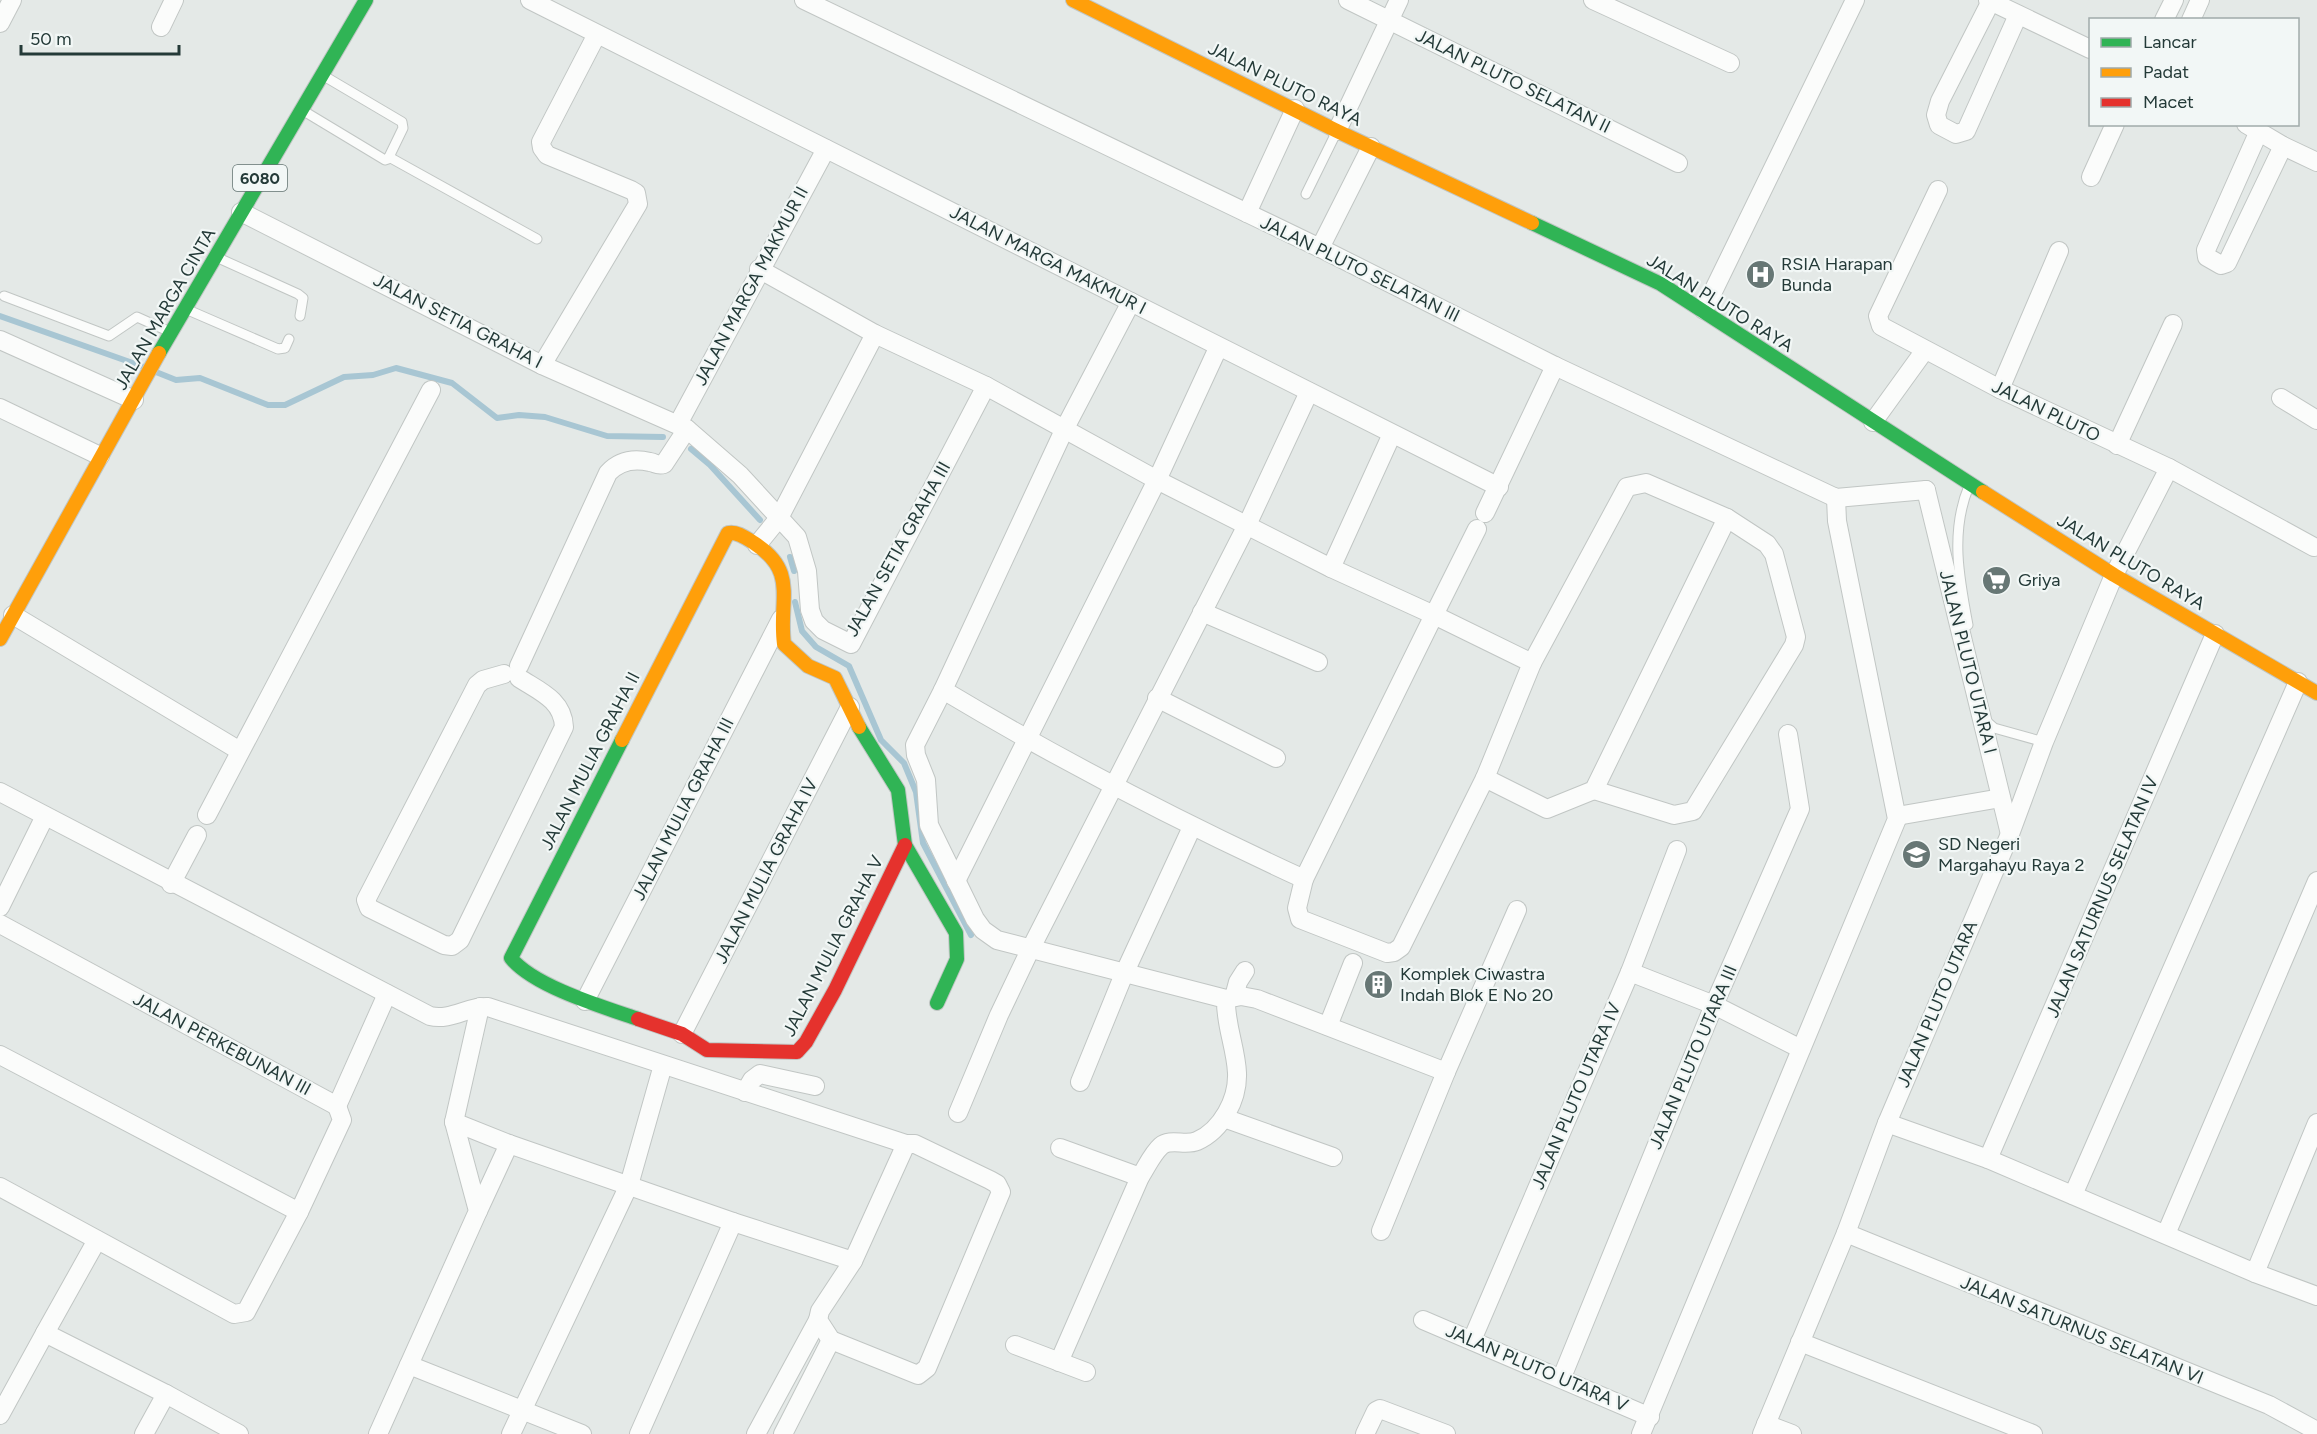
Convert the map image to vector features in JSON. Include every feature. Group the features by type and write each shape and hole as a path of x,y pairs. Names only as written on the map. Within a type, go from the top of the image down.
{"street":[{"path":"0,23 12,0"},
{"path":"160,27 174,0"},
{"name":"JALAN MARGA MAKMUR I","path":"530,0 596,36 1499,487"},
{"name":"JALAN PLUTO SELATAN III","path":"804,0 1320,248 1555,366 1836,498"},
{"name":"JALAN PLUTO RAYA","path":"1072,0 1337,131 1661,284 1873,422 1941,463 1968,489 2317,693"},
{"name":"JALAN PLUTO SELATAN II","path":"1348,0 1678,163"},
{"path":"1337,131 1399,0"},
{"path":"1593,0 1730,63"},
{"path":"1704,310 1855,0"},
{"path":"2165,18 2174,0"},
{"path":"2192,18 2200,0"},
{"path":"2018,15 1966,131 1956,134 1939,125 1936,115 1940,101 1989,1 2089,48"},
{"name":"JALAN MARGA CINTA","path":"0,639 100,456 321,75 360,2"},
{"path":"542,364 638,204 636,193 632,190 547,155 542,148 541,142 596,36"},
{"path":"1247,213 1295,109"},
{"path":"2091,177 2114,126"},
{"path":"2283,146 2230,258 2221,265 2207,258 2206,250 2253,128 2283,146 2317,162"},
{"path":"1320,248 1371,147"},
{"name":"JALAN MARGA MAKMUR II","path":"514,673 608,473 618,462 637,460 659,465 668,461 759,269 826,149"},
{"name":"JALAN PLUTO","path":"1938,190 1878,316 1881,326 2000,389 2169,468 2314,547"},
{"name":"JALAN SETIA GRAHA I","path":"240,212 542,364 683,427 740,475 779,518"},
{"path":"2000,389 2059,251"},
{"path":"759,269 875,334 986,386 1157,480 1331,568 1532,663"},
{"path":"1131,302 1065,428 915,745 916,755 926,780 929,825 983,930 997,940 1124,974 1230,998 1257,999 1446,1072"},
{"path":"2117,445 2174,324"},
{"path":"875,334 779,518 757,545 780,564 786,588 782,617 784,644 808,666 835,678 866,742 883,764 898,790 905,845 957,933 957,958 937,1003"},
{"path":"0,340 138,392"},
{"path":"956,881 1157,480 1218,348"},
{"path":"1873,422 1926,350"},
{"path":"1485,778 1547,809 1594,790 1674,815 1693,811 1794,645 1796,637 1774,554 1767,544 1727,518 1646,483 1627,487 1532,663 1485,778 1401,947 1394,952 1387,953 1300,919 1297,913 1304,879 1499,487 1555,366"},
{"name":"JALAN SETIA GRAHA III","path":"779,518 797,537 807,571 810,610 814,621 823,630 851,644 986,386"},
{"path":"207,815 431,390"},
{"path":"958,1113 999,1015 1030,950 1247,525 1309,392"},
{"path":"2281,398 2317,420"},
{"path":"0,408 100,456"},
{"path":"1331,568 1392,434"},
{"path":"1641,1434 1898,816 1837,521 1836,498 1927,494 1941,463"},
{"path":"2114,575 2169,468"},
{"name":"JALAN PLUTO UTARA I","path":"1927,494 2010,834"},
{"path":"1594,790 1727,518"},
{"name":"JALAN MULIA GRAHA II","path":"585,1001 513,964 513,951 728,533 736,533 757,545"},
{"name":"JALAN PLUTO UTARA","path":"1764,1429 1846,1233 1887,1123 2010,834 2044,742 2114,575"},
{"path":"1202,612 1318,662"},
{"path":"13,615 240,751"},
{"name":"JALAN MULIA GRAHA III","path":"585,1001 782,617"},
{"name":"JALAN SATURNUS SELATAN IV","path":"1988,1159 2215,634"},
{"path":"514,673 556,702 562,712 564,727 460,940 452,946 444,945 369,908 366,900 477,685 486,679 514,673"},
{"path":"2073,1195 2298,682"},
{"path":"943,690 1026,740 1113,787 1304,879"},
{"path":"1157,698 1276,758"},
{"name":"JALAN MULIA GRAHA IV","path":"682,1034 850,707"},
{"name":"JALAN PLUTO UTARA III","path":"1562,1377 1714,1005 1800,809 1788,735"},
{"path":"0,792 171,884 438,1018 488,1007 906,1144 915,1144 997,1184 1001,1192 923,1373 918,1375 831,1340 818,1320"},
{"path":"1898,816 2001,798"},
{"path":"0,907 45,816"},
{"path":"1080,1082 1124,974 1192,827"},
{"path":"171,884 197,834"},
{"name":"JALAN MULIA GRAHA V","path":"682,1034 711,1051 790,1053 803,1049 905,845"},
{"name":"JALAN PLUTO UTARA IV","path":"1472,1340 1630,972 1677,850"},
{"path":"2166,1234 2317,881"},
{"path":"1382,1231 1446,1072 1517,910"},
{"name":"JALAN PERKEBUNAN III","path":"0,924 337,1106"},
{"path":"1328,1026 1353,963"},
{"path":"1059,1362 1140,1177 1162,1145 1196,1142 1214,1129 1234,1101 1237,1074 1230,998 1245,971"},
{"path":"1630,972 1714,1005 1801,1049"},
{"path":"0,1187 234,1314 246,1312 299,1212 342,1120 337,1106 387,994"},
{"path":"585,1001 682,1034"},
{"path":"478,1211 454,1122 480,1007"},
{"path":"0,1055 299,1212"},
{"path":"511,1434 630,1185 663,1065"},
{"path":"745,1092 752,1080 760,1074 815,1086"},
{"path":"1224,1118 1334,1156"},
{"path":"454,1122 509,1144 853,1261"},
{"path":"1887,1123 1988,1159 2255,1273 2317,1296"},
{"path":"2255,1273 2317,1123"},
{"path":"378,1434 509,1144"},
{"path":"757,1434 818,1320 820,1311 853,1261 906,1144"},
{"path":"1060,1148 1140,1177"},
{"path":"639,1434 733,1222"},
{"name":"JALAN SATURNUS SELATAN VI","path":"1846,1233 2269,1405 2317,1432"},
{"path":"0,1415 97,1240"},
{"name":"JALAN PLUTO UTARA V","path":"1423,1320 1562,1377 1650,1417"},
{"path":"45,1333 239,1434"},
{"path":"783,1434 831,1340"},
{"path":"1800,1342 2033,1434"},
{"path":"1015,1345 1086,1372"},
{"path":"409,1365 582,1434"},
{"path":"144,1434 166,1394"},
{"path":"1365,1434 1376,1411 1380,1409 1446,1434"},
{"path":"1764,1429 1792,1434"}],"lane":[{"path":"300,109 385,160 389,157 403,128 402,122 321,75"},
{"path":"1306,194 1337,131"},
{"path":"389,157 537,239"},
{"path":"216,257 298,294 303,298 300,316"},
{"path":"4,296 109,336 137,317 173,333"},
{"path":"186,309 278,349 285,348 289,339"},
{"path":"1968,489 1961,508 1956,543 1983,714 1994,728 2044,742"}],"waterway":[{"path":"0,316 144,367"},
{"path":"156,372 176,380 200,378 268,405 285,405 344,377 373,375 396,368 452,383 497,418 519,415 545,417 607,436 663,437"},
{"path":"691,449 710,465 760,520"},
{"path":"790,557 794,571"},
{"path":"795,602 802,631 816,647 849,666 881,740 904,763 916,792 923,843 971,935"}],"traffic: fast":[{"path":"159,353 366,0"},
{"path":"1532,223 1661,284 1983,492"},
{"path":"859,727 898,790 905,845 956,933 957,959 937,1003"},
{"path":"622,740 511,958 535,978 588,1002 638,1019"}],"traffic: slow":[{"path":"1073,0 1337,131 1532,223"},
{"path":"0,639 159,353"},
{"path":"1983,492 2114,575 2317,693"},
{"path":"622,740 728,533 741,535 754,543 777,565 784,588 784,644 808,666 835,678 859,727"}],"traffic: jam":[{"path":"638,1019 682,1034 707,1050 797,1052 806,1042 835,990 905,845"}],"place":[{"name":"RSIA Harapan Bunda","path":"1760,274"},
{"name":"Griya","path":"1997,580"},
{"name":"SD Negeri Margahayu Raya 2","path":"1917,854"},
{"name":"Komplek Ciwastra Indah Blok E No 20","path":"1379,984"}]}
